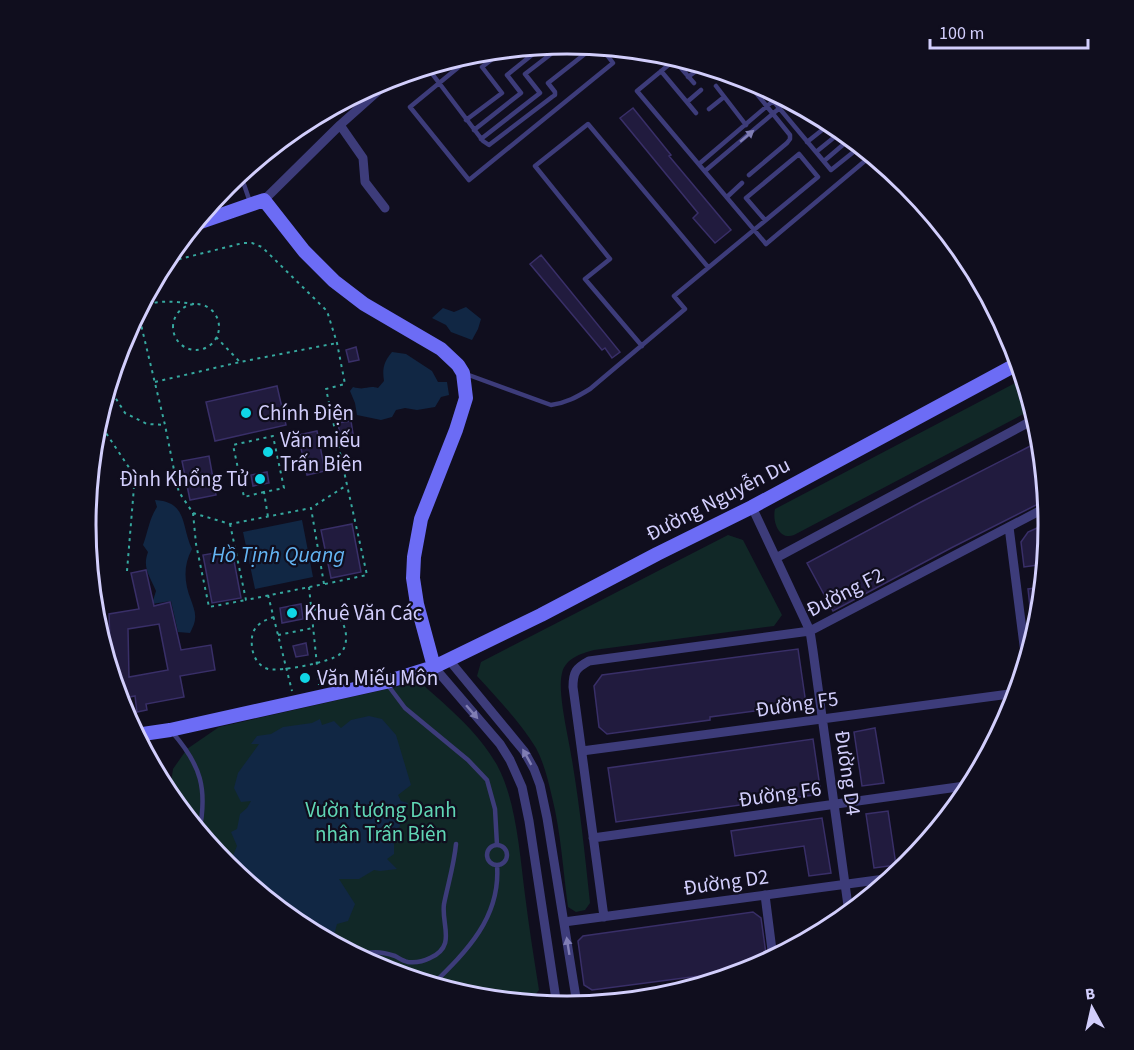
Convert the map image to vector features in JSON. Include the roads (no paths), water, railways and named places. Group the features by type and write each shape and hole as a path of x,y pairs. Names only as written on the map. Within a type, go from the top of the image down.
{"main road":[{"path":"209,219 258,202 334,282 364,304 441,349 463,373 465,398 456,430 421,519 414,557 413,578 417,604 434,668"},
{"name":"Đường Nguyễn Du","path":"145,734 386,682 434,668 752,507 1011,368"}],"street":[{"path":"258,202 371,97"},
{"path":"340,125 363,158 365,182 385,208"},
{"path":"776,558 1027,423"},
{"name":"Đường D4","path":"752,507 810,632 848,904"},
{"name":"Đường F2","path":"582,751 573,676 578,667 589,661 810,632 1038,512"},
{"path":"1009,527 1023,641"},
{"path":"449,660 511,734 534,769 544,801 576,996"},
{"path":"434,668 500,744 522,787 556,996"},
{"name":"Đường F5","path":"582,751 1006,694"},
{"path":"582,751 604,917"},
{"name":"Đường F6","path":"593,838 959,787"},
{"name":"Đường D2","path":"564,922 877,880"},
{"path":"765,895 772,948"}],"lane":[{"path":"474,130 521,93 507,75 531,55"},
{"path":"481,139 540,93 525,74 550,55"},
{"path":"432,74 481,139 489,145 555,95 548,83 584,55"},
{"path":"459,67 410,107 469,180 613,63 608,56"},
{"path":"466,120 502,93 482,67 490,61"},
{"path":"668,65 637,91 766,244 865,161"},
{"path":"682,68 694,83"},
{"path":"661,71 696,113"},
{"path":"688,77 695,72"},
{"path":"716,86 746,125"},
{"path":"687,102 702,90"},
{"path":"749,175 790,139 790,135 758,95"},
{"path":"709,109 724,97"},
{"path":"699,165 772,102"},
{"path":"775,103 831,170 854,151"},
{"path":"705,171 779,108"},
{"path":"642,346 585,279 610,259 536,166 588,124 708,267"},
{"path":"807,142 823,129"},
{"path":"816,152 834,137"},
{"path":"824,161 844,144"},
{"path":"463,373 551,405 562,404 590,389 685,309 674,296 818,177 799,154 746,198 765,220"},
{"path":"245,181 258,202"},
{"path":"727,197 742,183"},
{"path":"386,682 405,708 468,760 487,780 495,809 497,845"},
{"path":"170,730 193,759 201,780 204,800 201,822"},
{"path":"372,953 380,952 408,962 422,961 434,957 444,947 447,936 444,907 456,844"},
{"path":"497,845 504,847 507,854 505,862 497,865 490,862 487,854 490,848 497,845"},
{"path":"439,978 461,957 482,929 493,907 498,878 497,865"}],"water":[{"path":"466,307 481,319 472,340 451,332 446,325 432,318 443,308 454,312"},
{"path":"392,352 406,354 432,371 438,382 447,382 449,395 441,397 435,407 396,410 392,417 381,420 357,415 350,391 353,387 378,388 384,381 384,365"},
{"path":"155,500 173,505 178,510 192,549 187,562 186,574 187,587 195,614 190,633 178,632 171,601 152,604 156,591 146,563 148,552 143,545 157,507"},
{"name":"Hồ Tịnh Quang","path":"302,520 313,577 255,589 243,532"},
{"path":"369,716 382,719 396,735 411,785 398,795 401,801 408,803 394,842 394,854 387,859 397,869 374,870 359,879 339,879 355,904 348,921 337,924 334,935 280,899 233,857 237,846 231,832 237,829 240,814 251,801 241,802 234,788 238,773 259,744 251,744 257,736 271,734 283,727 312,723 320,719 322,725 334,721 341,728 351,720"}],"place":[{"name":"Chính Điện","path":"246,413"},
{"name":"Văn miếu Trấn Biên","path":"268,452"},
{"name":"Đình Khổng Tử","path":"260,479"},
{"name":"Khuê Văn Các","path":"292,613"},
{"name":"Văn Miếu Môn","path":"305,678"}],"park label":[{"name":"Vườn tượng Danh nhân Trấn Biên","path":"381,822"}]}
